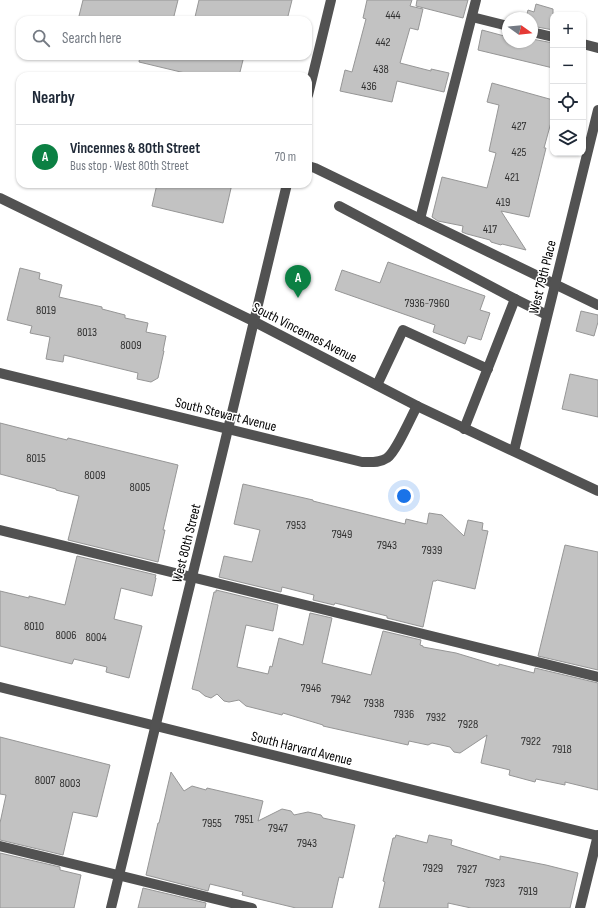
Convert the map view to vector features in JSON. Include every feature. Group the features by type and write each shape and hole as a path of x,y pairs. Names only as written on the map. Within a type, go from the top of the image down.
{"street":[{"path":"312,78 331,0"},
{"path":"420,219 476,0"},
{"path":"472,17 502,24"},
{"path":"538,33 550,36"},
{"path":"586,45 598,48"},
{"name":"West 79th Place","path":"514,451 598,110"},
{"path":"312,167 598,305"},
{"name":"West 80th Street","path":"111,908 285,188"},
{"name":"South Vincennes Avenue","path":"0,198 253,321 417,406 598,490"},
{"path":"339,206 547,315"},
{"path":"464,428 515,299"},
{"path":"377,385 403,330 488,369"},
{"name":"South Stewart Avenue","path":"0,373 362,462 378,462 388,458 396,447 417,406"},
{"path":"0,530 598,677"},
{"name":"South Harvard Avenue","path":"0,687 598,836"},
{"path":"580,908 598,836"},
{"path":"0,846 252,908"}],"building":[{"path":"83,0 178,0 174,16 79,16"},
{"path":"199,0 292,0 288,16 195,16"},
{"path":"367,0 412,0 410,6 423,9 418,30 410,28 400,63 431,71 431,69 449,73 444,92 397,81 392,102 340,91 345,70 352,72 366,19 363,18"},
{"path":"417,0 468,0 463,18 416,6"},
{"path":"536,4 553,9 553,12 550,12 550,29 538,27 538,12 534,12"},
{"path":"482,30 502,35 502,48 538,48 538,40 550,42 550,67 478,50"},
{"path":"139,60 243,60 240,72 181,72 139,62"},
{"path":"492,83 550,99 550,126 529,217 501,211 526,250 501,245 491,242 490,240 467,234 462,232 463,226 438,221 432,217 442,177 487,188 496,153 489,151 499,105 487,102"},
{"path":"156,188 231,188 223,223 152,206"},
{"path":"388,262 485,296 480,310 490,313 481,340 468,336 465,344 433,332 435,325 335,290 342,270 380,283"},
{"path":"20,268 40,273 39,279 62,285 59,297 102,307 102,309 125,315 125,318 148,323 146,332 166,336 158,378 151,382 137,379 138,373 64,355 63,362 46,359 50,337 30,333 32,326 7,320"},
{"path":"581,311 598,315 598,322 594,336 576,331"},
{"path":"570,374 598,380 598,417 562,409"},
{"path":"0,423 178,465 163,530 165,530 158,562 68,540 79,496 0,474"},
{"path":"243,484 313,500 405,524 406,519 427,524 429,513 442,515 464,536 468,520 483,523 482,530 488,531 475,589 437,580 433,581 423,627 335,603 334,605 313,600 314,595 282,587 281,592 219,577 224,556 252,562 260,530 234,524"},
{"path":"565,545 598,552 598,670 538,656"},
{"path":"77,556 156,575 152,596 121,588 114,619 142,626 129,678 106,672 107,667 74,659 72,664 0,646 0,591 29,598 29,596 65,605"},
{"path":"216,590 278,605 273,631 246,625 237,667 268,674 270,666 272,667 279,638 303,645 310,613 332,618 322,663 371,675 383,631 421,640 420,645 423,647 456,653 499,666 499,664 534,673 535,668 598,683 598,790 565,782 565,785 536,779 535,782 509,775 510,770 481,763 487,735 460,753 454,752 450,747 432,743 428,745 409,741 408,745 323,726 283,713 282,715 246,706 239,700 229,702 224,701 217,694 211,698 205,696 199,691 192,689 214,592 216,592"},
{"path":"0,737 110,765 97,817 73,812 63,855 0,840 0,823 6,795 0,794"},
{"path":"171,772 184,791 192,786 263,801 258,821 282,809 291,811 294,815 308,812 321,815 323,818 355,825 343,878 339,877 332,908 296,908 242,895 243,892 210,884 208,891 146,875"},
{"path":"396,835 427,843 429,835 452,840 451,845 500,860 500,856 578,873 570,908 471,908 448,903 448,908 379,908 385,882 383,881 393,838 395,838"},
{"path":"0,853 60,867 60,870 81,875 74,908 0,908"},
{"path":"143,888 206,903 205,908 138,908"}],"place":[{"name":"Vincennes & 80th Street","path":"298,298"}]}
